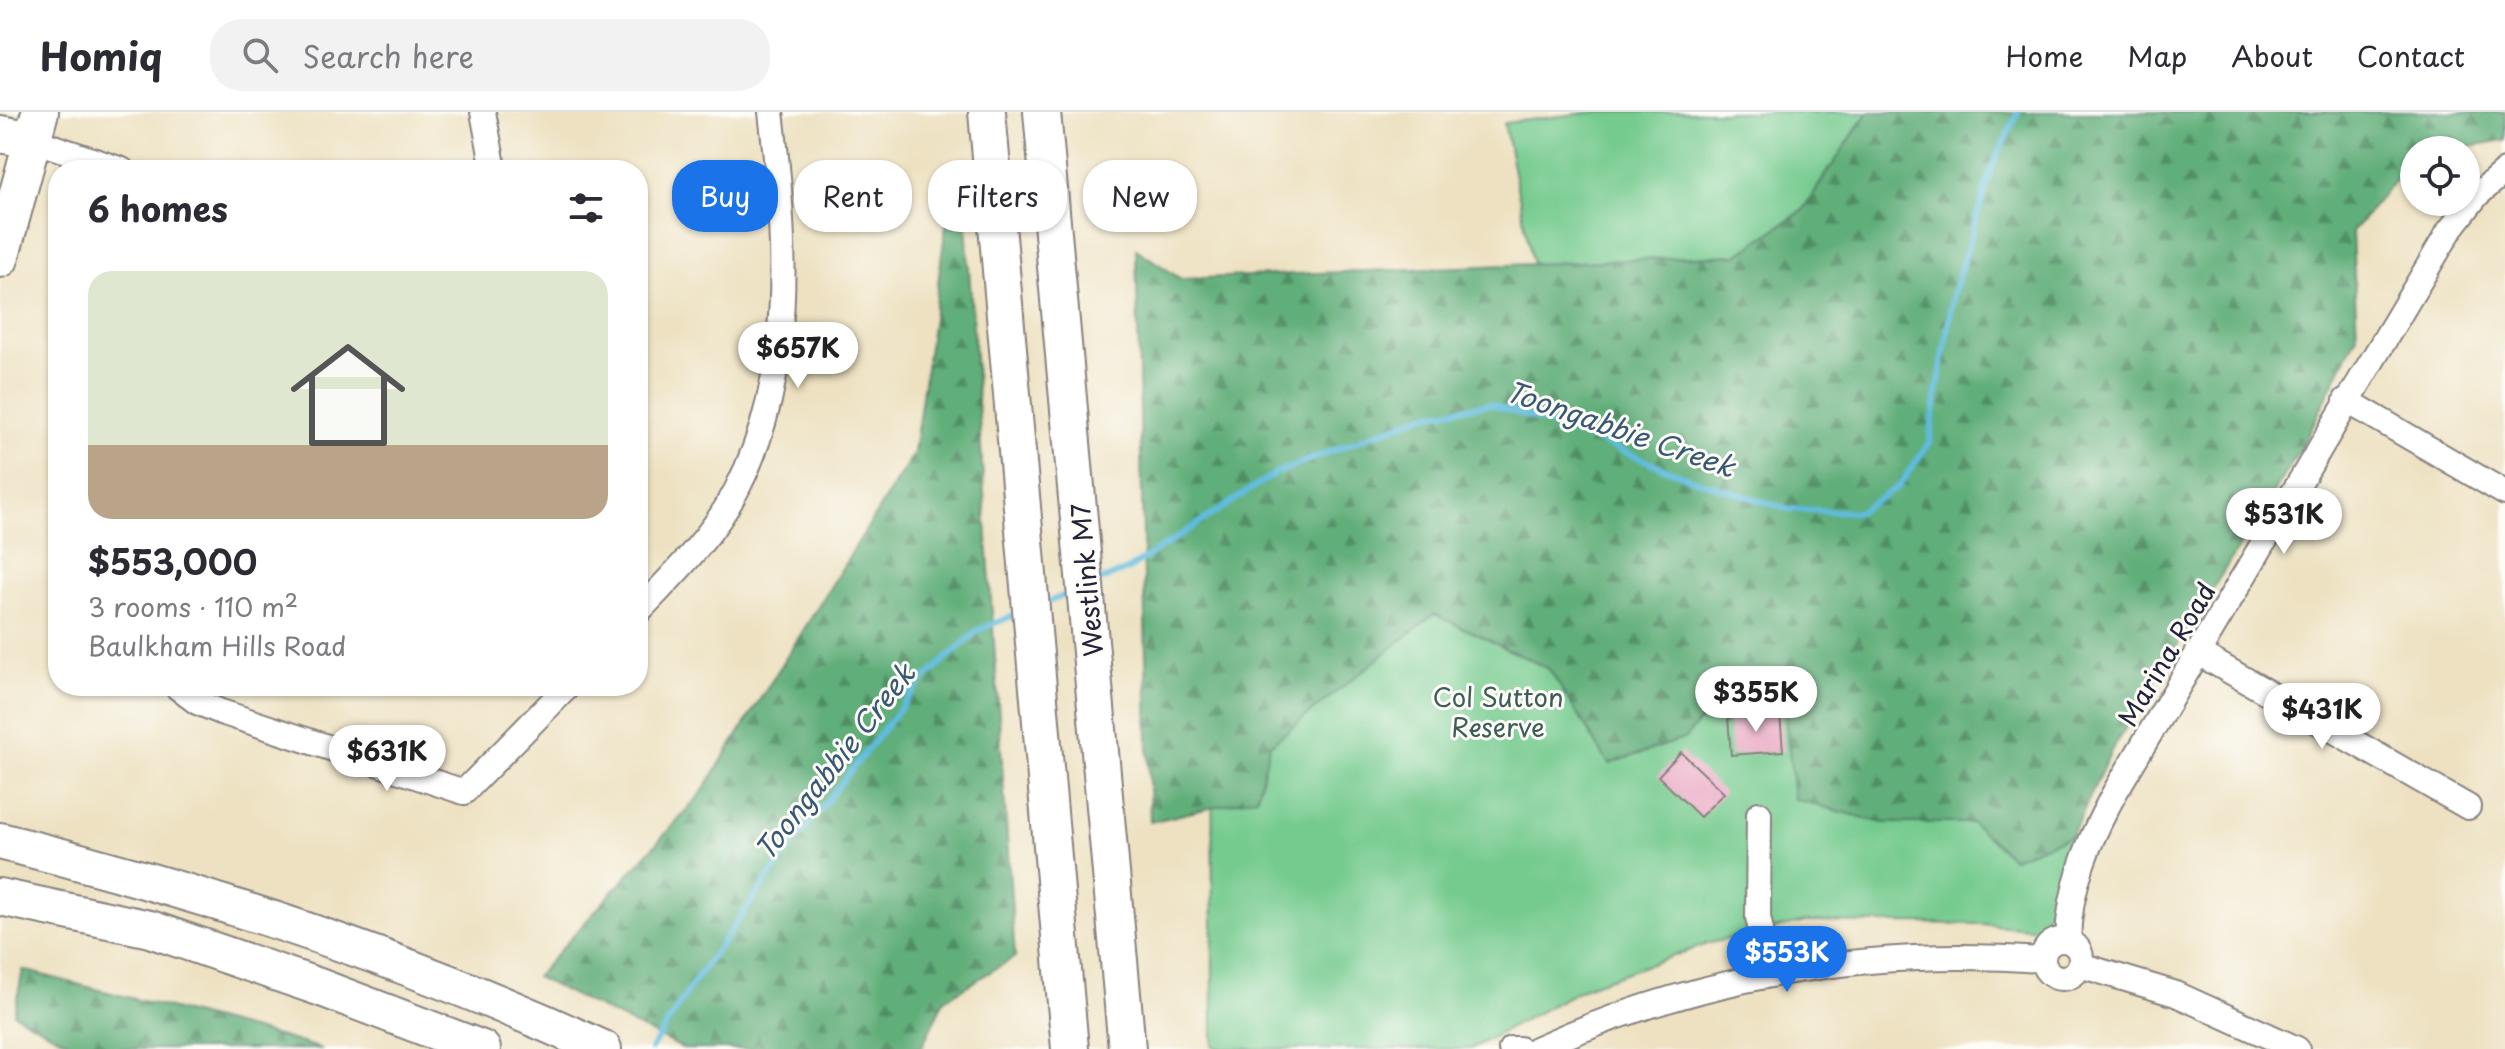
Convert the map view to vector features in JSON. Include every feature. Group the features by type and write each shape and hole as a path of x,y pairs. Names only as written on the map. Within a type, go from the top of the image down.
{"highway":[{"path":"987,112 1070,1049"},
{"name":"Westlink M7","path":"1042,112 1127,1049"},
{"path":"0,259 25,129"},
{"path":"0,841 166,884 295,924 435,976 603,1049"},
{"path":"0,897 150,929 235,957 482,1049"},
{"path":"0,917 42,905"}],"street":[{"path":"483,112 492,160"},
{"path":"648,601 708,535 737,490 759,438 775,386 780,333 780,256 771,112"},
{"path":"25,129 98,160"},
{"name":"Marina Road","path":"2068,941 2069,908 2092,834 2346,400 2450,230 2477,195 2505,171"},
{"path":"2346,400 2505,493"},
{"path":"2200,654 2468,807"},
{"path":"189,696 221,712 464,792 558,696"},
{"path":"1759,814 1758,917 1770,972"},
{"path":"2068,941 2080,953 2080,965 2073,975 2062,978 2050,974 2042,960 2051,943 2068,941"},
{"path":"1536,1049 1645,1004 1770,972 1905,957 2042,960"},
{"path":"2080,965 2176,994 2297,1049"},
{"path":"1511,1049 1519,1049"}],"green space":[{"path":"1593,112 1868,112 1802,211 1737,255 1533,265 1504,123"},
{"path":"1868,112 2505,112 2505,140 2480,144 2480,136 2400,136 2400,174 2352,232 2357,335 2304,443 2111,751 2072,835 2012,858 1972,823 1883,823 1794,799 1783,692 1717,702 1684,739 1609,764 1549,669 1434,614 1270,745 1257,797 1150,822 1136,249 1181,279 1737,255 1802,211"},
{"path":"945,232 967,232 1015,957 944,1000 921,1049 684,1049 536,977 701,794 914,453"},
{"name":"Col Sutton Reserve","path":"1758,452 1864,815 1883,823 1972,823 2012,858 2072,835 2042,929 1981,924 1806,922 1710,943 1585,987 1471,1049 1222,1049 1213,1046 1212,593"},
{"path":"23,970 322,1049 81,1049 14,1014"}],"building":[{"path":"1780,713 1783,751 1731,755 1728,718"},
{"path":"1681,752 1724,793 1700,817 1658,776"}],"waterway":[{"name":"Toongabbie Creek","path":"1097,582 1127,570 1276,473 1424,415 1490,404 1580,434 1691,479 1787,509 1858,512 1898,487 1929,443 1954,291 1992,167 2018,112"},
{"name":"Toongabbie Creek","path":"1041,605 1075,591"},
{"name":"Toongabbie Creek","path":"651,1049 693,983 793,844 920,683 978,630 1020,613"}]}
